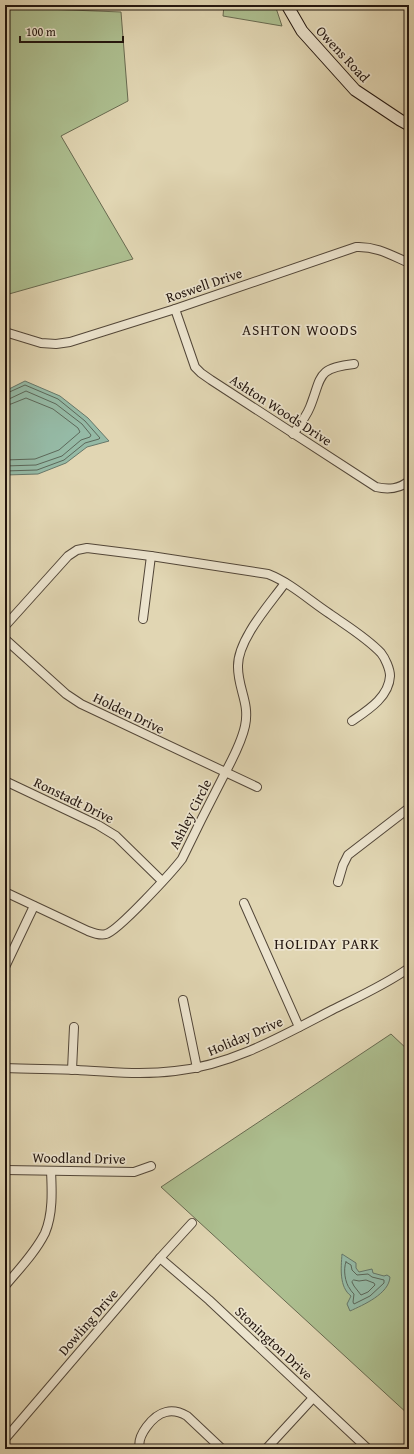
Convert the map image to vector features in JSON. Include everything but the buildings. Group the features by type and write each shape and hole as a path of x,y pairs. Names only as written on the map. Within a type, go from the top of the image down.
{"street":[{"name":"Owens Road","path":"287,5 302,31 355,90 409,125"},
{"name":"Roswell Drive","path":"5,332 41,343 56,344 70,342 175,309 356,247 368,247 380,250 409,263"},
{"name":"Ashton Woods Drive","path":"175,309 193,361 201,373 376,487 387,489 397,488 409,481"},
{"path":"293,434 310,408 321,376 328,369 354,364"},
{"path":"5,626 68,556 77,550 87,548 98,549 260,572 286,583 369,642 382,654 390,674 388,685 374,706 352,721"},
{"path":"143,619 151,556"},
{"name":"Ashley Circle","path":"5,892 88,931 105,935 120,924 172,872 182,859 242,737 247,713 246,700 240,681 238,666 240,653 245,640 255,624 286,583"},
{"name":"Holden Drive","path":"5,639 66,694 81,704 257,787"},
{"name":"Ronstadt Drive","path":"5,781 98,825 116,836 162,881"},
{"path":"338,882 343,865 348,855 409,808"},
{"path":"244,903 299,1027"},
{"path":"5,967 34,906"},
{"name":"Holiday Drive","path":"5,1068 151,1074 197,1068 238,1056 379,986 398,976 409,968"},
{"path":"183,1000 197,1068"},
{"path":"72,1070 74,1027"},
{"name":"Woodland Drive","path":"5,1170 134,1172 151,1166"},
{"path":"5,1286 37,1247 45,1232 52,1198 51,1171"},
{"name":"Dowling Drive","path":"5,1439 160,1258 192,1223"},
{"name":"Stonington Drive","path":"160,1258 209,1300 368,1449"},
{"path":"266,1449 313,1398"},
{"path":"140,1449 139,1446 141,1437 146,1429 157,1416 165,1412 180,1412 187,1416 222,1449"}],"shaded area":[{"path":"5,5 46,5 45,9 121,12 128,101 61,136 133,259 9,294 5,284"},
{"path":"224,5 275,5 282,26 223,16"},
{"path":"391,1034 409,1051 409,1415 161,1187"}],"water":[{"path":"25,381 60,396 88,418 109,441 87,447 66,463 38,474 6,475 5,391"},
{"path":"342,1254 356,1263 356,1268 359,1272 372,1269 373,1273 384,1276 387,1275 390,1277 389,1283 380,1294 350,1311 347,1304 351,1296 344,1288 342,1277"}],"district":[{"name":"ASHTON WOODS","path":"300,329"},
{"name":"HOLIDAY PARK","path":"327,943"}]}
